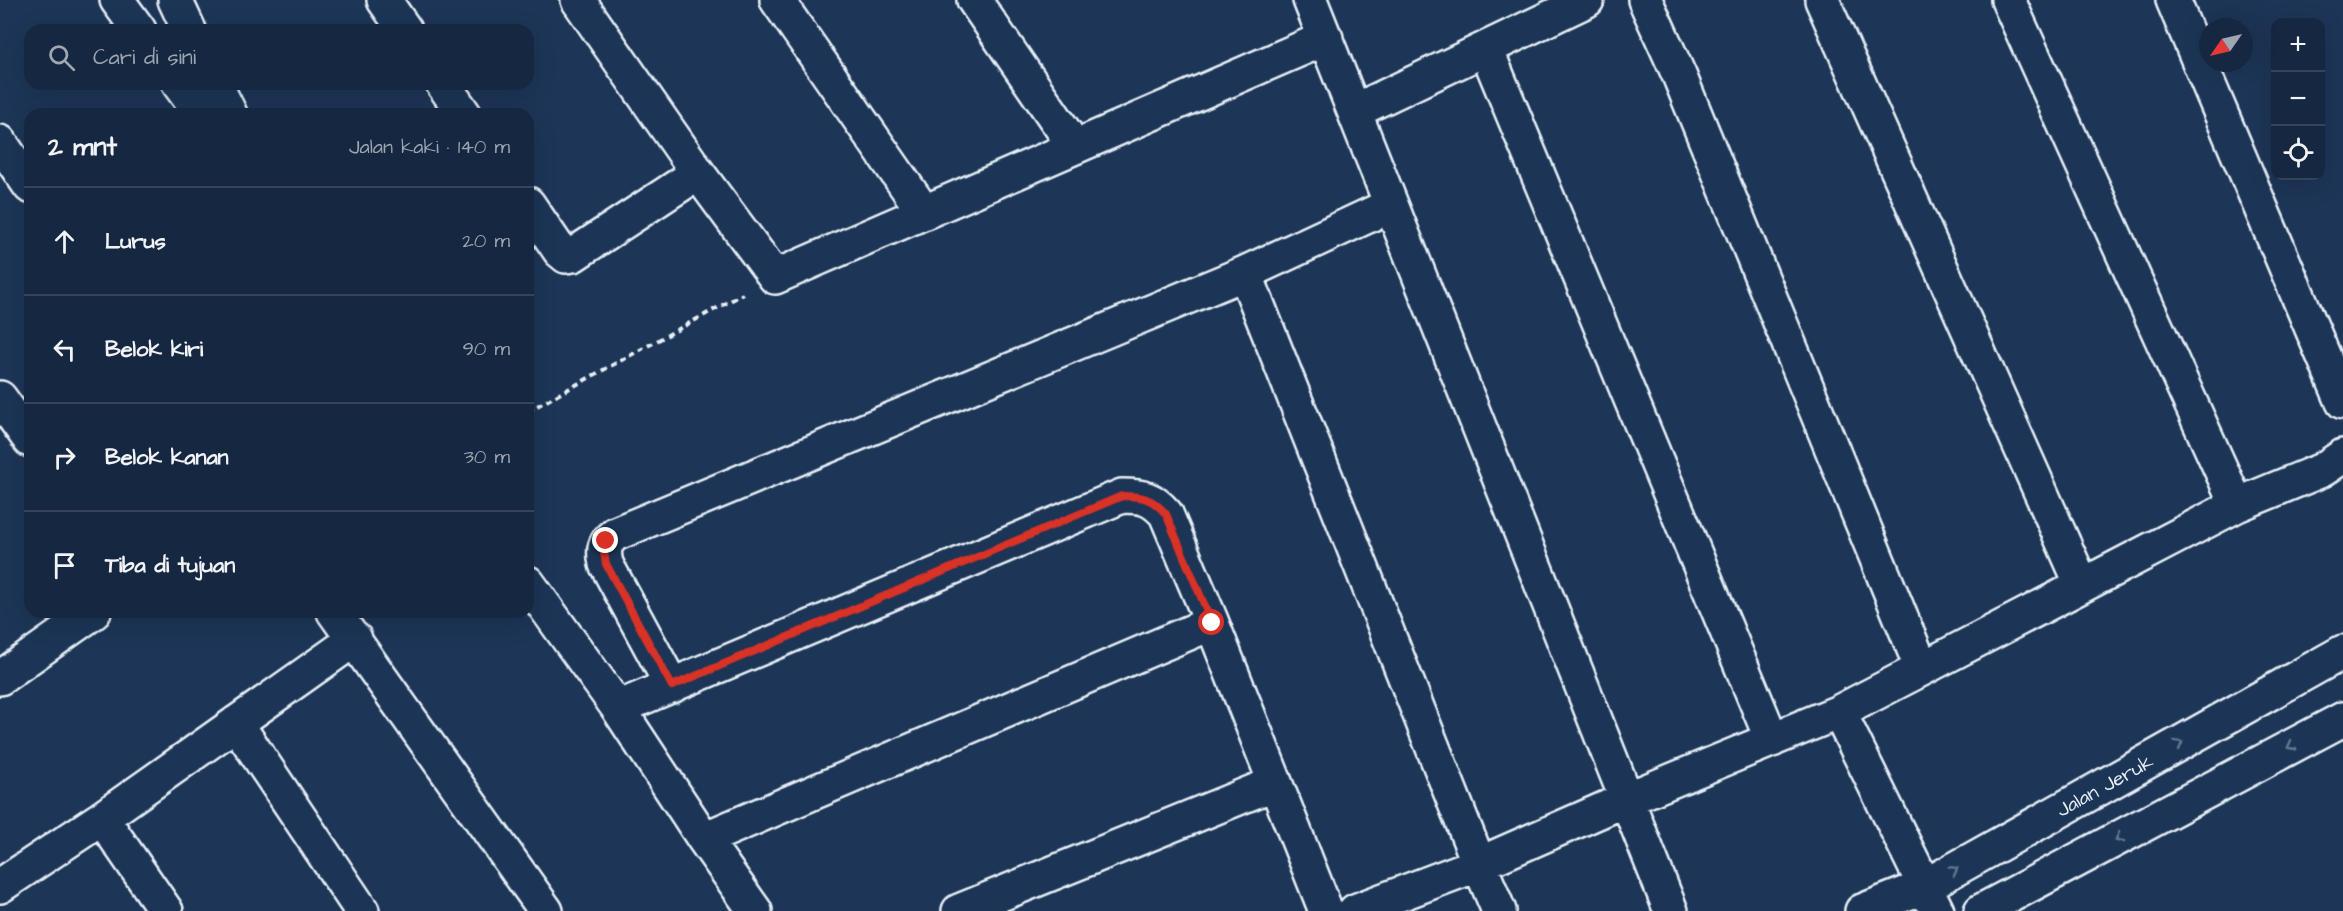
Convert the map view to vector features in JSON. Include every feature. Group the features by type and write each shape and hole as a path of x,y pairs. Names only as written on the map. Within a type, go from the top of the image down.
{"street":[{"path":"117,0 135,24"},
{"path":"175,0 186,24"},
{"path":"384,0 401,24"},
{"path":"578,0 698,173 775,277 1326,38"},
{"path":"777,0 924,213"},
{"path":"974,0 1075,147"},
{"path":"1310,0 1671,911"},
{"path":"1355,111 1587,0"},
{"path":"1645,0 1679,75 1922,669"},
{"path":"1822,0 2082,585"},
{"path":"2008,0 2237,505"},
{"path":"2173,0 2343,402"},
{"path":"1486,49 1772,740"},
{"path":"183,90 197,108"},
{"path":"218,90 227,108"},
{"path":"447,90 460,108"},
{"path":"0,142 24,177"},
{"path":"534,213 560,250 567,256 573,255 698,173"},
{"path":"672,686 606,564 604,553 606,541 615,534 1245,273 1391,205"},
{"path":"1245,273 1479,864 1500,911"},
{"path":"0,398 24,432"},
{"path":"1355,911 1479,864 1839,712 2237,505 2322,470 2343,456"},
{"path":"618,708 1122,496 1140,496 1156,503 1166,514 1212,623 1326,911"},
{"path":"534,591 618,708 704,839 755,911"},
{"path":"0,678 85,618"},
{"path":"339,618 546,911"},
{"path":"704,839 1212,623"},
{"path":"0,886 102,818 355,639"},
{"name":"Jalan Jeruk","path":"1862,911 1931,899 2343,652"},
{"path":"1839,712 1931,899"},
{"path":"1981,911 2343,719"},
{"path":"236,723 362,911"},
{"path":"959,911 1275,783"},
{"path":"102,818 166,911"}],"path":[{"path":"534,408 775,277"}],"route":[{"path":"606,541 604,553 606,564 672,686 1122,496 1140,496 1156,503 1166,514 1212,623"}]}
